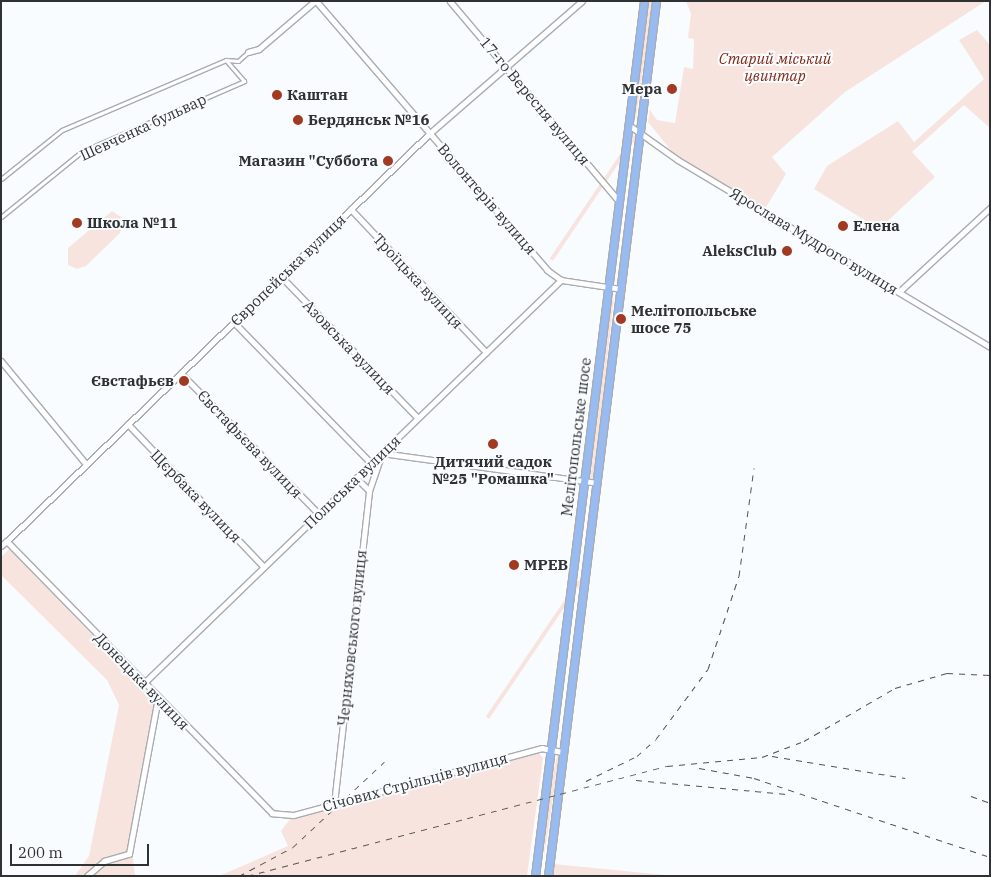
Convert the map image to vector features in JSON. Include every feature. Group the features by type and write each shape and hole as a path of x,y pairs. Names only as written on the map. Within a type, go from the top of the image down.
{"main road":[{"name":"Мелітопольське шосе","path":"535,876 644,1"},
{"name":"Мелітопольське шосе","path":"548,876 656,1"}],"street":[{"name":"Шевченка бульвар","path":"1,178 62,130 226,60 238,61 248,52 259,49 316,1"},
{"name":"Волонтерів вулиця","path":"316,1 547,270 561,280"},
{"name":"17-го Вересня вулиця","path":"450,1 619,201"},
{"name":"Європейська вулиця","path":"1,546 430,133 582,1"},
{"name":"Шевченка бульвар","path":"1,217 81,152 244,81 226,60"},
{"name":"Ярослава Мудрого вулиця","path":"628,125 990,347"},
{"path":"899,292 990,208"},
{"name":"Троїцька вулиця","path":"350,209 486,352"},
{"name":"Азовська вулиця","path":"281,276 418,418"},
{"path":"561,280 621,290"},
{"name":"Польська вулиця","path":"144,683 561,280"},
{"path":"234,322 371,464"},
{"path":"1,361 86,464"},
{"name":"Євстафьєва вулиця","path":"181,373 319,514"},
{"name":"Щєрбака вулиця","path":"128,424 264,567"},
{"path":"382,453 597,483"},
{"name":"Черняховського вулиця","path":"334,804 369,491 382,453"},
{"path":"356,478 369,491"},
{"name":"Донецька вулиця","path":"7,541 238,782 280,816"},
{"path":"87,876 104,861 129,854 158,698"},
{"path":"550,750 562,752"},
{"name":"Січових Стрільців вулиця","path":"280,816 550,750"}],"green space":[{"path":"647,1 653,1 636,118 633,115"},
{"name":"Старий міський цвинтар","path":"686,1 986,1 845,92 772,157 786,174 765,209 673,153 648,122 650,110 657,120 675,123 684,67 693,69 694,39 688,38 691,14"},
{"path":"977,30 990,45 990,128 964,105 912,152 935,177 879,229 814,189 827,166 898,121 914,142 984,79 959,40"},
{"path":"633,135 636,137 553,261 550,259"},
{"path":"112,211 124,219 120,233 86,266 77,269 68,265 68,248"},
{"path":"614,298 594,479 590,480 611,300"},
{"path":"9,549 155,700 157,716 132,849 135,876 75,876 89,856 119,705 107,680 1,575 1,557"},
{"path":"578,580 581,582 489,719 486,717"},
{"path":"539,753 543,758 527,876 219,876 288,846 281,831 290,819"},
{"path":"557,756 559,758 544,857 548,798"},
{"path":"554,864 675,876 553,876"}],"railway":[{"path":"586,781 637,756 656,739 708,669 739,576 754,468"},
{"path":"247,876 667,766 762,757 804,741 895,688 947,673 990,675"},
{"path":"772,756 905,778"},
{"path":"239,876 293,847 384,762"},
{"path":"699,768 754,778 990,857"},
{"path":"636,780 786,794"},
{"path":"971,796 990,803"}],"place":[{"name":"Мера","path":"672,89"},
{"name":"Каштан","path":"277,95"},
{"name":"Бердянськ №16","path":"298,120"},
{"name":"Магазин \"Суббота","path":"388,161"},
{"name":"Школа №11","path":"77,223"},
{"name":"Елена","path":"843,226"},
{"name":"AleksClub","path":"787,251"},
{"name":"Мелітопольське шосе 75","path":"621,319"},
{"name":"Євстафьєв","path":"184,381"},
{"name":"Дитячий садок №25 \"Ромашка\"","path":"493,444"},
{"name":"МРЕВ","path":"514,565"}]}
